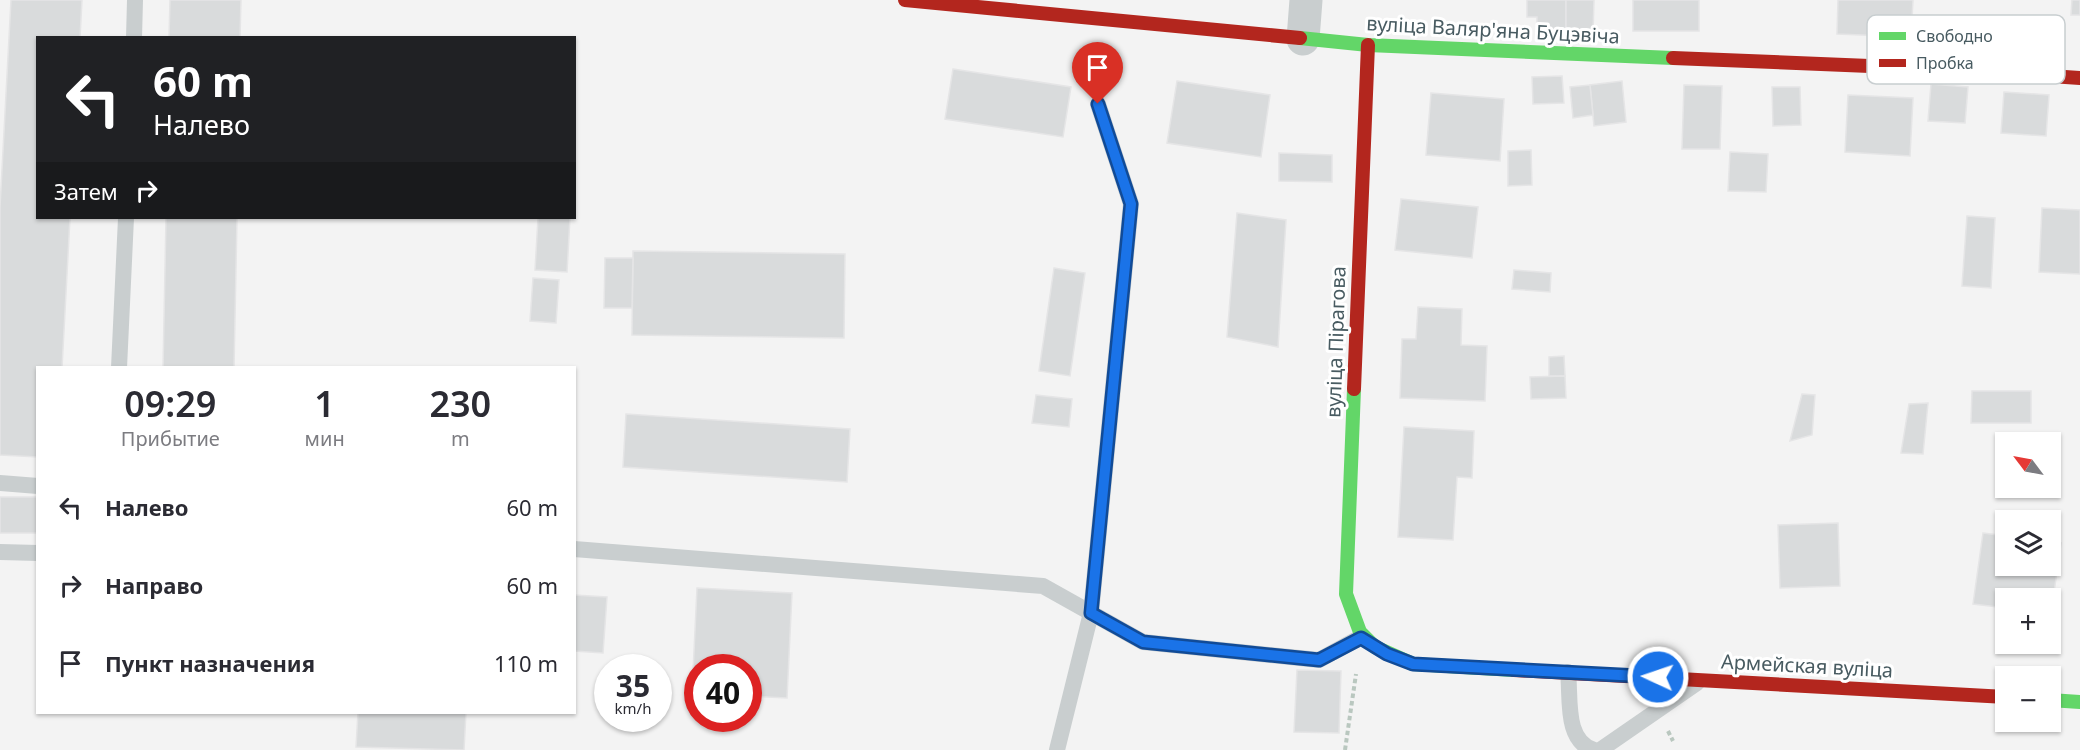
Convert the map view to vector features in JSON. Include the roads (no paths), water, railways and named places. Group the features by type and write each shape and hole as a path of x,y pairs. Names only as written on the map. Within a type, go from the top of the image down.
{"street":[{"name":"вуліца Валяр'яна Буцэвіча","path":"905,0 1368,45 1867,66"},
{"path":"1303,39 1306,0"},
{"name":"вуліца Пірагова","path":"1361,638 1352,618 1346,594 1368,45"},
{"name":"вуліца Валяр'яна Буцэвіча","path":"2065,77 2080,78"},
{"name":"Армейская вуліца","path":"1361,638 1387,654 1413,664 1995,696"},
{"path":"2061,701 2080,702"}],"lane":[{"path":"134,36 135,0"},
{"path":"1057,750 1091,613 1131,204 1098,104"},
{"path":"119,366 126,219"},
{"path":"0,483 36,486"},
{"path":"576,549 1043,586 1143,642 1319,660 1361,638"},
{"path":"0,552 36,553"},
{"path":"1569,672 1574,735 1582,746 1594,750"},
{"path":"1600,750 1703,679"}]}
